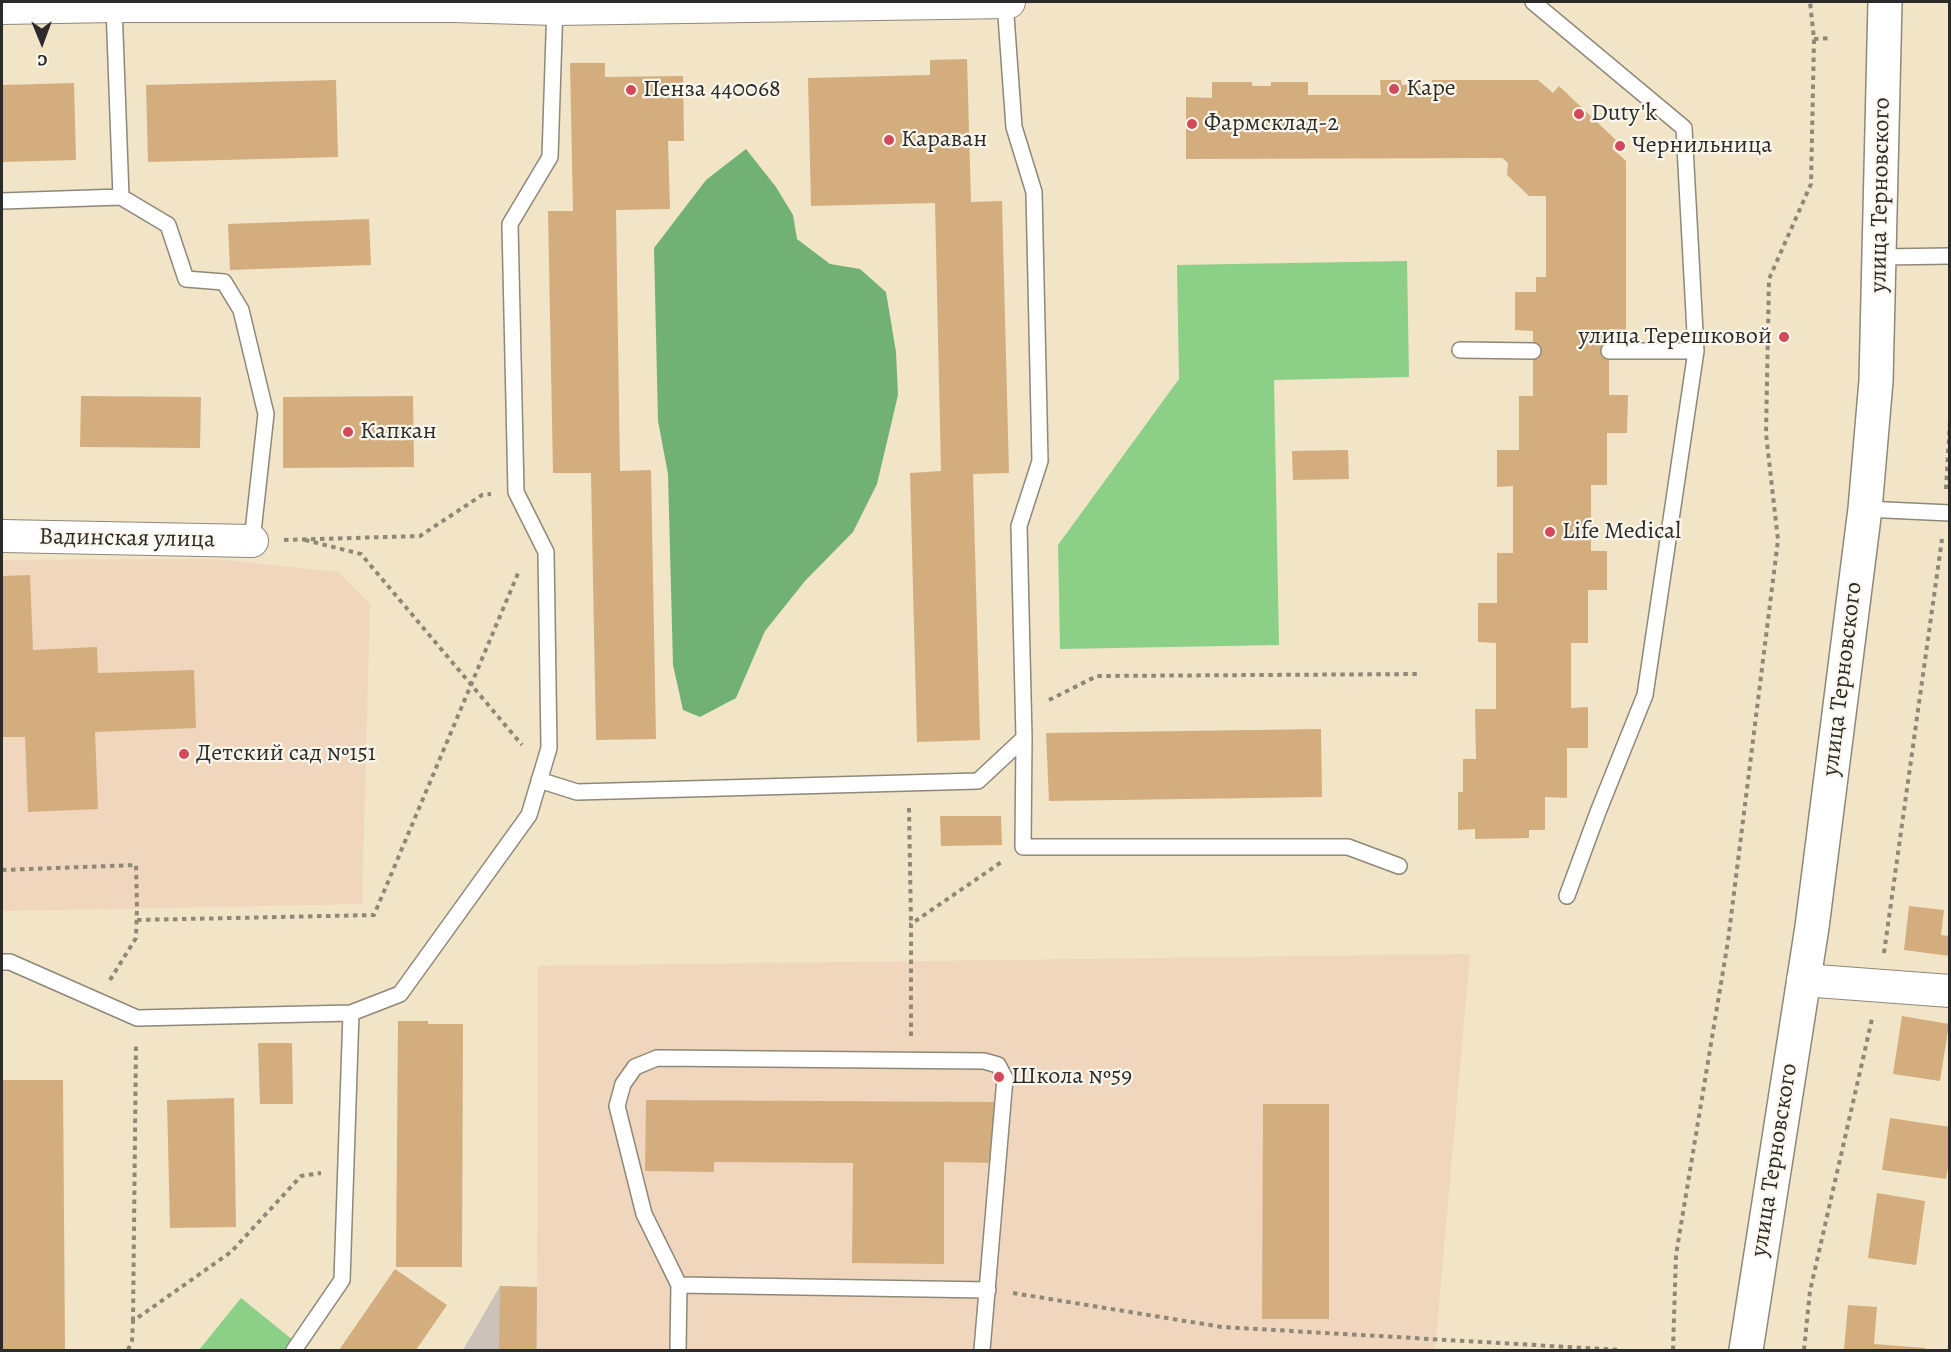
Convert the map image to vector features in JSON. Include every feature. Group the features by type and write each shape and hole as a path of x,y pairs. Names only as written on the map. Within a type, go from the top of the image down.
{"main road":[{"name":"улица Терновского","path":"1746,1350 1812,927 1865,509 1876,381 1885,2"}],"street":[{"path":"2,8 1007,2"},
{"name":"Вадинская улица","path":"2,536 252,541"},
{"path":"1803,980 1950,991"}],"lane":[{"path":"1007,2 1014,127 1034,192 1040,461 1019,526 1024,738 1023,847 1348,847 1399,866"},
{"path":"1533,2 1684,128 1696,351 1645,695 1567,896"},
{"path":"2,962 10,962 137,1018 351,1013 400,994 529,815 549,748 546,552 516,492 510,224 550,157 555,5"},
{"path":"114,6 121,197"},
{"path":"2,201 121,197 168,225 186,279 224,282 241,310 266,414 252,541"},
{"path":"1880,257 1950,256"},
{"path":"1460,350 1533,351"},
{"path":"1609,351 1696,351"},
{"path":"1865,509 1947,514"},
{"path":"541,775 577,792 978,781 1024,738"},
{"path":"294,1350 342,1280 351,1013"},
{"path":"678,1350 679,1285 644,1214 617,1106 622,1084 635,1067 657,1058 984,1061 998,1065 1005,1078 982,1350"},
{"path":"679,1285 988,1290"}],"path":[{"path":"1673,1350 1676,1255 1728,941 1779,540 1766,434 1769,279 1812,184 1814,39 1810,2"},
{"path":"1814,39 1831,38"},
{"path":"1804,1350 1810,1291 1880,985 1947,514 1950,421"},
{"path":"252,541 420,536 482,495 516,492"},
{"path":"137,920 374,915 536,531"},
{"path":"305,540 361,554 471,684 541,775"},
{"path":"1023,712 1097,676 1420,674"},
{"path":"909,783 911,1060"},
{"path":"911,924 1023,847"},
{"path":"2,870 136,865 136,938 97,1001"},
{"path":"128,1350 132,1341 133,1322 137,1018"},
{"path":"133,1322 231,1252 301,1176 345,1170"},
{"path":"988,1290 1222,1327 1621,1350"}],"shaded area":[{"name":"Детский сад №151","path":"214,559 338,572 370,604 362,904 2,911 2,560"},
{"name":"Школа №59","path":"1470,954 1435,1350 537,1350 538,966"},
{"path":"500,1286 537,1287 537,1350 463,1350"}],"green space":[{"path":"746,149 776,187 793,215 797,239 830,264 860,269 886,292 896,352 898,395 877,484 853,532 805,581 765,631 736,698 700,717 683,710 673,665 668,474 658,421 654,248 706,180"},
{"path":"1407,261 1409,377 1274,380 1279,645 1060,649 1058,545 1179,379 1177,265"},
{"path":"241,1298 299,1345 294,1350 199,1350"}],"building":[{"path":"967,59 971,202 1002,201 1009,473 973,474 980,740 917,742 910,473 941,471 935,203 811,206 808,78 930,75 930,60"},
{"path":"570,63 605,63 605,77 683,76 684,141 668,141 670,209 616,210 620,471 651,470 656,739 596,740 591,473 553,473 548,211 573,211"},
{"path":"336,80 338,157 148,162 146,85"},
{"path":"1380,80 1401,80 1402,85 1432,84 1432,80 1538,80 1553,93 1559,86 1618,142 1612,148 1626,161 1626,330 1609,329 1609,395 1628,395 1627,433 1607,433 1607,485 1591,485 1591,551 1607,551 1607,590 1588,590 1588,643 1571,643 1571,708 1588,707 1588,748 1567,748 1567,798 1545,797 1545,830 1529,830 1529,838 1475,839 1475,829 1458,830 1458,792 1463,792 1463,759 1476,759 1475,709 1496,709 1496,643 1478,642 1478,603 1497,603 1497,553 1513,553 1513,486 1497,487 1497,450 1519,450 1519,396 1533,396 1533,331 1515,330 1515,292 1536,292 1536,277 1546,277 1546,196 1529,196 1507,175 1508,163 1502,158 1186,159 1186,97 1212,98 1212,82 1252,82 1252,86 1271,86 1271,82 1308,82 1308,95 1381,95"},
{"path":"74,83 76,160 2,162 2,85"},
{"path":"369,219 371,265 230,270 228,224"},
{"path":"81,396 201,397 200,448 80,447"},
{"name":"Капкан","path":"413,396 414,467 283,468 283,397"},
{"path":"1348,450 1349,479 1293,480 1292,451"},
{"path":"30,575 33,650 97,647 98,673 194,670 196,728 95,732 98,809 28,812 25,737 2,737 2,576"},
{"path":"1321,729 1322,797 1049,801 1046,733"},
{"path":"940,816 1001,816 1002,845 941,846"},
{"path":"1909,906 1944,910 1941,935 1950,936 1950,956 1904,950"},
{"path":"1902,1016 1949,1024 1940,1081 1893,1074"},
{"path":"398,1021 463,1024 462,1267 396,1267"},
{"path":"258,1043 292,1043 293,1104 260,1104"},
{"path":"2,1080 63,1080 65,1350 2,1350"},
{"path":"234,1098 236,1227 170,1228 167,1100"},
{"path":"646,1100 994,1102 993,1163 944,1162 944,1264 852,1263 853,1163 714,1162 714,1172 645,1171"},
{"path":"1263,1104 1329,1104 1329,1319 1262,1319"},
{"path":"1890,1118 1950,1127 1950,1156 1946,1179 1882,1170"},
{"path":"1877,1193 1925,1201 1916,1265 1868,1258"},
{"path":"395,1269 447,1305 416,1350 339,1350"},
{"path":"500,1286 537,1287 536,1350 499,1350"},
{"path":"1848,1305 1877,1307 1874,1344 1925,1348 1925,1350 1844,1350"}],"place":[{"name":"Каре","path":"1394,89"},
{"name":"Пенза 440068","path":"631,90"},
{"name":"Duty'k","path":"1579,114"},
{"name":"Фармсклад-2","path":"1192,124"},
{"name":"Караван","path":"889,140"},
{"name":"Чернильница","path":"1620,146"},
{"name":"улица Терешковой","path":"1784,337"},
{"name":"Капкан","path":"348,432"},
{"name":"Life Medical","path":"1550,532"},
{"name":"Детский сад №151","path":"184,754"},
{"name":"Школа №59","path":"999,1077"}]}
